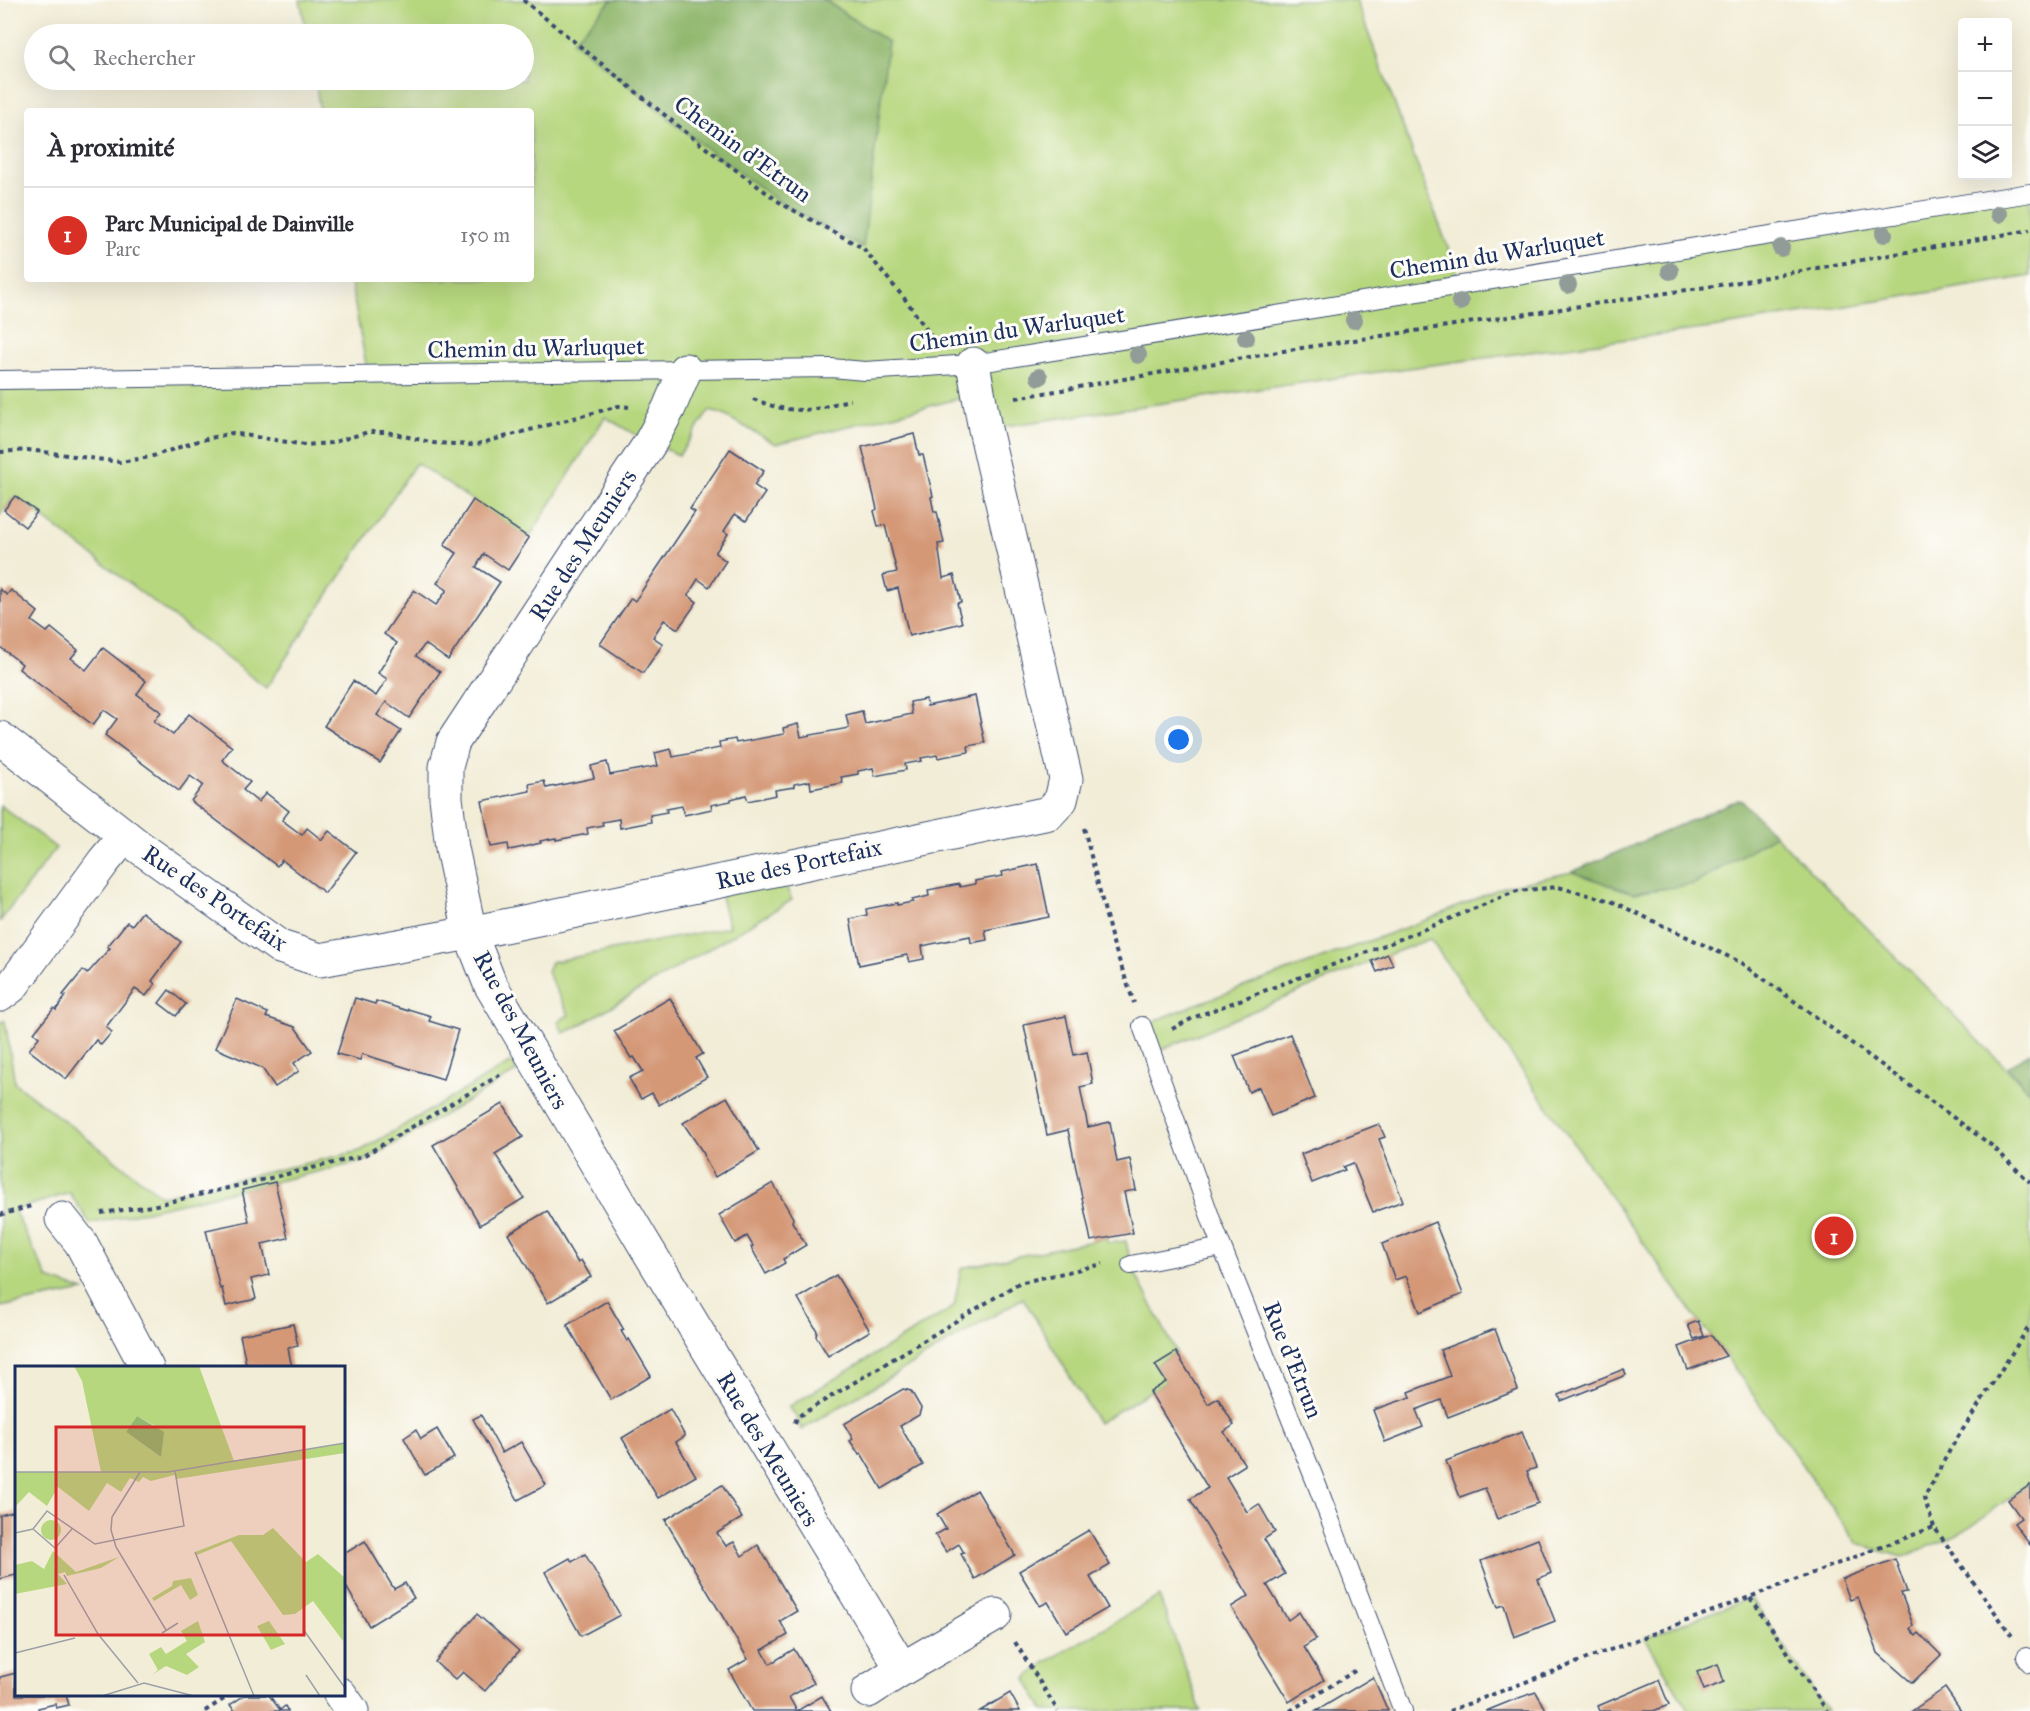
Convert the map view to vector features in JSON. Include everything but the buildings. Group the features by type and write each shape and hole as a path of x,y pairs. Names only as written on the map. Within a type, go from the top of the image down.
{"street":[{"name":"Rue des Meuniers","path":"685,370 669,408 650,442 453,742 446,767 446,798 452,848 470,933 490,984 902,1669"},
{"path":"967,374 1066,779 1061,800"},
{"name":"Rue des Portefaix","path":"0,738 125,836 280,947 320,960 470,933 1049,813 1061,800"},
{"name":"Rue des Portefaix","path":"0,995 12,986 125,836"},
{"path":"65,1212 146,1366"},
{"path":"868,1691 995,1615"},
{"path":"341,1696 351,1711"}],"lane":[{"name":"Chemin du Warluquet","path":"0,380 831,368 967,374 2030,193"},
{"name":"Rue d'Etrun","path":"1144,1034 1222,1246 1317,1485 1403,1711"},
{"path":"1131,1265 1222,1246"}],"path":[{"name":"Chemin d'Etrun","path":"523,0 699,142 782,204 863,248 967,374"},
{"path":"967,374 1014,398 1295,349 1733,284 2030,230"},
{"path":"752,398 778,409 813,409 856,399"},
{"path":"0,452 28,450 120,462 150,457 198,441 232,434 305,445 331,443 368,432 387,432 434,443 474,445 619,406 669,408"},
{"path":"1061,800 1080,812 1112,940 1144,1034 1393,942 1517,891 1558,887 1611,901 1742,963 1990,1145 2030,1182"},
{"path":"0,1215 13,1210 65,1212 152,1206 363,1156 515,1066 529,1052"},
{"path":"770,1450 790,1439 796,1417 1019,1283 1113,1262 1131,1265"},
{"path":"2028,1660 1995,1610 1934,1527 1924,1498 1951,1448 2030,1325"},
{"path":"1449,1711 1934,1527"},
{"path":"1750,1598 1827,1711"},
{"path":"995,1615 1058,1711"},
{"path":"1290,1711 1382,1657"},
{"path":"205,1711 230,1696"}],"green space":[{"path":"300,0 612,0 573,41 888,42 826,1 821,0 1356,0 1461,283 2030,193 2030,276 1718,327 1363,374 985,429 978,394 776,444 722,414 709,411 679,455 650,443 605,417 529,538 416,463 266,688 15,496 0,515 0,380 368,375 351,282 534,282 534,108 320,108 317,90 534,90 534,24 305,24"},
{"path":"612,0 821,0 826,1 888,42 863,248 782,204 698,142 573,41"},
{"path":"1740,799 1775,835 1694,884 1633,893 1572,872"},
{"path":"0,805 56,848 0,921"},
{"path":"1775,835 2030,1092 2030,1483 1958,1535 1902,1557 1858,1544 1711,1335 1698,1321 1430,939 1151,1054 1142,1026 1429,919 1503,887 1572,872 1633,893 1694,884"},
{"path":"783,880 792,900 563,1033 558,1021 569,1015 547,972 551,962 729,927 720,893"},
{"path":"5,1021 15,1083 162,1196 360,1151 510,1063 515,1065 516,1072 365,1161 90,1224 70,1193 14,1210 48,1279 84,1291 0,1307 0,1022"},
{"path":"2030,1052 2030,1092 2008,1067"},
{"path":"1106,1238 1108,1243 1126,1241 1131,1265 1176,1352 1155,1365 1166,1382 1098,1423 1023,1298 801,1430 797,1417 788,1407 954,1307 961,1268"},
{"path":"1159,1596 1201,1711 1044,1711 1026,1679 1044,1663"},
{"path":"1750,1598 1827,1711 1689,1711 1645,1638"}],"place":[{"name":"Parc Municipal de Dainville","path":"1834,1236"}]}
